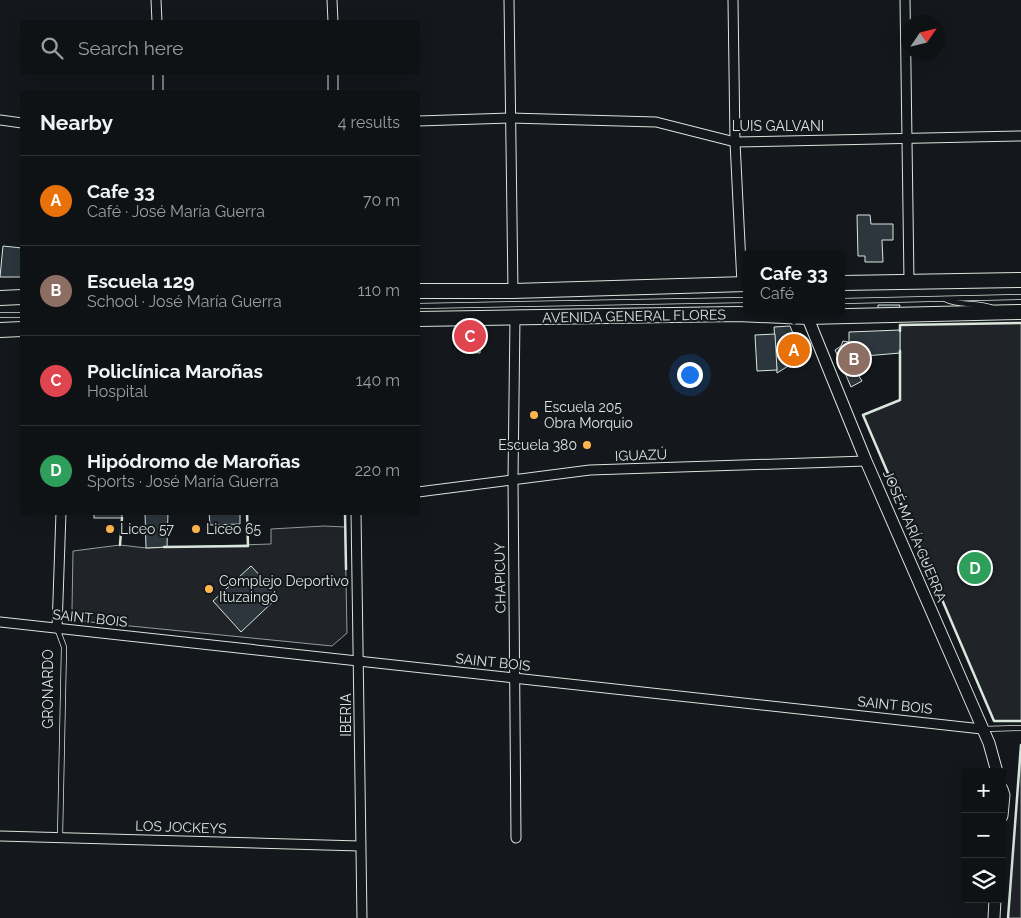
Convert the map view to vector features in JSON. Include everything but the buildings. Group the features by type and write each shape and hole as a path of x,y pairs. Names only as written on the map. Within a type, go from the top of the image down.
{"main road":[{"path":"845,282 1021,280"},
{"path":"845,291 888,288 909,281"},
{"name":"AVENIDA GENERAL FLORES","path":"420,291 743,284"},
{"path":"0,298 20,297"},
{"path":"1010,312 1021,305"},
{"name":"AVENIDA GENERAL FLORES","path":"845,313 1010,312"},
{"name":"AVENIDA GENERAL FLORES","path":"420,319 743,314"},
{"path":"0,330 20,329"}],"street":[{"path":"156,0 157,20"},
{"path":"332,0 332,20"},
{"path":"509,0 513,290"},
{"path":"733,0 735,142 743,268"},
{"path":"905,0 909,281"},
{"path":"158,75 158,90"},
{"path":"333,75 333,90"},
{"name":"LUIS GALVANI","path":"420,121 510,118 656,122 735,142 1021,136"},
{"path":"0,120 20,123"},
{"name":"JOSÉ MARÍA GUERRA","path":"807,315 866,461 989,743 996,768"},
{"name":"CHAPICUY","path":"515,317 513,479 516,838"},
{"name":"IGUAZÚ","path":"420,492 590,470 866,461"},
{"name":"GRONARDO","path":"57,628 61,515"},
{"name":"IBERIA","path":"356,515 362,918"},
{"name":"SAINT BOIS","path":"0,622 982,729"},
{"name":"LOS JOCKEYS","path":"0,836 360,846"},
{"path":"994,918 995,903"}],"lane":[{"path":"845,300 1021,297"},
{"path":"943,298 959,304 985,305 1010,312"},
{"name":"AVENIDA GENERAL FLORES","path":"420,306 743,300"},
{"path":"0,315 20,314"},
{"name":"GRONARDO","path":"57,628 64,647 60,837"},
{"path":"982,729 1021,728"}],"shaded area":[{"path":"1021,323 1021,721 994,721 863,415 900,400 900,325"},
{"name":"Complejo Deportivo Ituzaingó","path":"324,526 345,527 347,633 332,646 80,621 72,609 73,551 120,545 146,548 271,544 271,529"},
{"path":"1021,745 1021,918 1008,918"}],"wall":[{"path":"900,331 900,325 1021,323"},
{"path":"900,351 900,400 863,415 994,721 1021,721"},
{"path":"164,547 248,546 247,515"},
{"path":"345,515 346,569"},
{"path":"120,545 122,518"},
{"path":"1008,918 1021,745"}],"place":[{"name":"Policlínica Maroñas","path":"470,336"},
{"name":"Cafe 33","path":"794,350"},
{"name":"Escuela 129","path":"854,359"},
{"name":"Escuela 205 Obra Morquio","path":"534,415"},
{"name":"Escuela 380","path":"587,445"},
{"name":"Liceo 57","path":"110,529"},
{"name":"Liceo 65","path":"196,529"},
{"name":"Hipódromo de Maroñas","path":"975,568"},
{"name":"Complejo Deportivo Ituzaingó","path":"209,589"}]}
